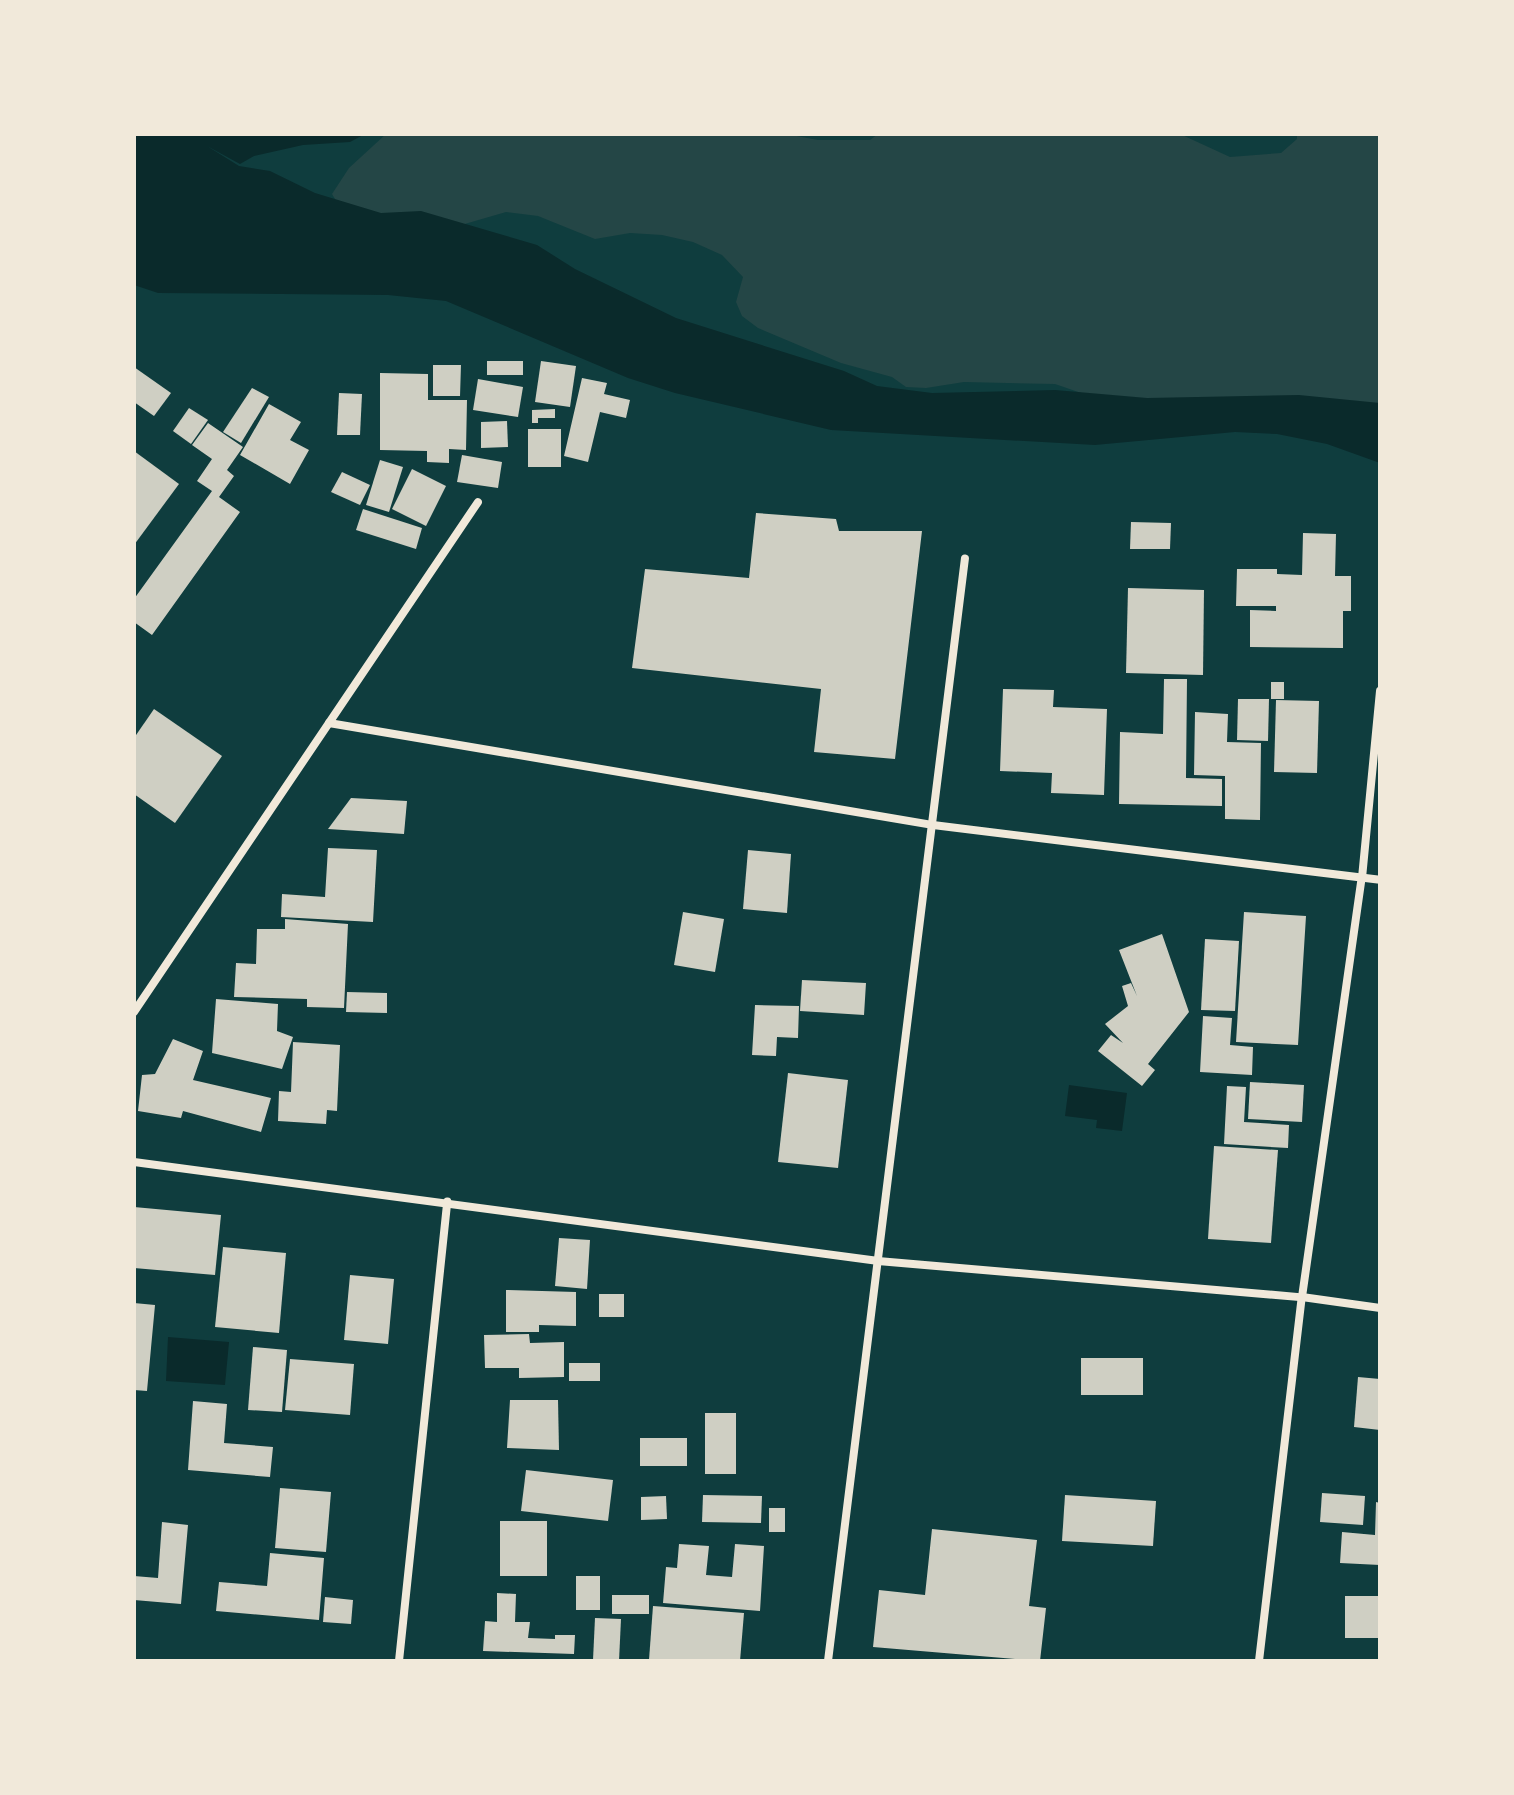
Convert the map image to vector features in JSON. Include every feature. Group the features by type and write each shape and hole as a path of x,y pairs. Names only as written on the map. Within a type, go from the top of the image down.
{"street":[{"path":"134,1012 478,502"},
{"path":"828,1661 965,558"},
{"path":"1259,1661 1302,1297 1362,878 1380,691"},
{"path":"329,723 933,825 1380,880"},
{"path":"134,1162 447,1201 878,1261 1302,1297 1380,1308"},
{"path":"399,1661 447,1201"}],"shaded area":[{"path":"134,134 365,134 350,142 303,145 254,156 240,164 207,146 239,166 270,171 315,193 381,213 421,211 537,245 575,269 676,318 844,371 877,386 932,393 1055,390 1147,398 1299,395 1380,403 1380,463 1327,444 1277,434 1235,432 1095,445 831,430 675,393 628,378 446,301 388,295 158,293 134,285"},
{"path":"386,134 786,134 818,140 870,140 878,134 1180,134 1230,157 1281,153 1297,139 1297,134 1380,134 1380,414 1218,406 1087,395 1055,384 964,382 926,388 906,387 892,377 841,363 758,328 742,316 736,302 743,277 722,255 693,242 662,235 630,233 595,239 538,216 506,212 413,239 350,224 332,194 349,168"},
{"path":"1069,1085 1127,1093 1122,1131 1096,1128 1097,1120 1065,1116"},
{"path":"168,1337 229,1342 225,1385 166,1381"}],"building":[{"path":"487,361 523,361 523,375 487,375"},
{"path":"541,361 576,366 570,407 535,402"},
{"path":"433,365 461,365 460,396 433,396"},
{"path":"134,367 171,393 154,416 134,402"},
{"path":"380,373 428,374 428,400 467,400 466,450 449,449 449,463 427,462 427,451 380,450"},
{"path":"582,378 607,383 604,394 630,400 626,418 600,412 588,462 564,456"},
{"path":"478,379 523,387 518,417 473,410"},
{"path":"252,388 269,397 241,443 223,432"},
{"path":"339,393 362,394 360,435 337,435"},
{"path":"269,404 301,422 290,440 309,450 290,484 240,455"},
{"path":"189,408 208,420 191,444 173,431"},
{"path":"555,409 555,418 538,418 538,423 532,423 532,410"},
{"path":"507,421 508,447 481,448 481,422"},
{"path":"208,423 243,447 227,470 234,476 219,497 240,512 152,635 134,622 134,599 212,491 197,481 212,459 192,445"},
{"path":"528,429 561,429 561,467 528,467"},
{"path":"134,451 179,484 134,545"},
{"path":"462,455 502,462 498,488 457,482"},
{"path":"380,460 403,467 389,512 366,505"},
{"path":"412,469 446,486 426,526 392,509"},
{"path":"342,472 370,485 360,505 331,492"},
{"path":"363,509 422,528 416,549 356,530"},
{"path":"756,513 836,519 839,531 922,531 895,759 814,752 821,689 632,668 645,569 749,578"},
{"path":"1131,522 1171,523 1170,549 1130,549"},
{"path":"1303,533 1336,534 1335,576 1351,576 1351,611 1343,611 1343,648 1250,647 1250,610 1276,611 1276,606 1236,606 1237,569 1277,569 1277,574 1302,575"},
{"path":"1128,588 1204,590 1203,675 1126,673"},
{"path":"1164,679 1187,679 1186,778 1222,779 1222,806 1119,804 1120,732 1163,734"},
{"path":"1271,682 1284,682 1284,699 1271,699"},
{"path":"1003,689 1054,690 1053,707 1107,709 1104,795 1051,793 1052,773 1000,771"},
{"path":"1238,699 1269,699 1268,741 1237,740"},
{"path":"1276,700 1319,701 1317,773 1274,772"},
{"path":"154,709 222,756 175,823 134,794 134,738"},
{"path":"1195,712 1228,714 1227,742 1261,743 1260,820 1225,819 1225,776 1194,775"},
{"path":"351,798 407,801 404,834 328,829"},
{"path":"328,848 377,850 373,922 281,917 282,894 325,897"},
{"path":"748,850 791,854 787,913 743,909"},
{"path":"683,912 724,919 715,972 674,965"},
{"path":"1244,912 1306,916 1298,1045 1236,1042"},
{"path":"285,919 348,924 344,1008 307,1007 307,999 234,997 236,963 256,964 257,929 285,929"},
{"path":"1162,934 1189,1012 1148,1064 1155,1070 1142,1086 1098,1051 1111,1035 1123,1043 1105,1024 1128,1006 1122,986 1131,983 1137,996 1119,950"},
{"path":"1205,939 1239,941 1235,1011 1201,1010"},
{"path":"802,980 866,983 864,1015 800,1011"},
{"path":"347,992 387,993 387,1013 346,1012"},
{"path":"216,999 278,1004 277,1031 293,1037 282,1069 212,1053"},
{"path":"755,1005 799,1006 798,1038 777,1037 776,1056 752,1055"},
{"path":"1203,1016 1232,1018 1230,1045 1253,1047 1252,1075 1200,1072"},
{"path":"173,1039 203,1051 193,1080 271,1098 261,1132 183,1111 181,1118 138,1111 142,1075 155,1074"},
{"path":"293,1042 340,1045 337,1111 327,1110 326,1124 278,1121 279,1091 291,1092"},
{"path":"788,1073 848,1080 838,1168 778,1162"},
{"path":"1250,1082 1304,1085 1302,1122 1248,1119"},
{"path":"1227,1086 1246,1087 1244,1122 1289,1125 1288,1148 1224,1144"},
{"path":"1214,1146 1278,1150 1271,1243 1208,1239"},
{"path":"134,1207 221,1215 215,1275 134,1268"},
{"path":"559,1238 590,1240 587,1289 555,1286"},
{"path":"223,1247 286,1253 279,1333 215,1327"},
{"path":"350,1275 394,1279 388,1344 344,1340"},
{"path":"506,1290 576,1292 576,1326 539,1325 539,1332 506,1332"},
{"path":"599,1294 624,1294 624,1317 599,1317"},
{"path":"134,1303 155,1305 147,1391 134,1390"},
{"path":"529,1334 530,1343 564,1342 564,1377 519,1378 519,1368 485,1368 484,1335"},
{"path":"253,1347 287,1350 282,1412 248,1410"},
{"path":"1081,1358 1143,1358 1143,1395 1081,1395"},
{"path":"290,1359 354,1364 350,1415 285,1410"},
{"path":"569,1363 600,1363 600,1381 569,1381"},
{"path":"1358,1377 1380,1379 1380,1430 1354,1427"},
{"path":"510,1400 558,1400 559,1450 507,1448"},
{"path":"193,1401 227,1404 224,1443 273,1447 270,1477 188,1470"},
{"path":"705,1413 736,1413 736,1474 705,1474"},
{"path":"640,1438 687,1438 687,1466 640,1466"},
{"path":"526,1470 613,1480 608,1521 521,1511"},
{"path":"280,1488 331,1492 326,1552 275,1548"},
{"path":"1322,1493 1365,1496 1363,1525 1320,1522"},
{"path":"703,1495 762,1496 761,1523 702,1522"},
{"path":"1065,1495 1156,1501 1153,1546 1062,1541"},
{"path":"666,1496 667,1519 641,1520 641,1497"},
{"path":"1376,1502 1380,1503 1380,1565 1340,1563 1342,1532 1375,1535"},
{"path":"769,1508 785,1508 785,1532 769,1532"},
{"path":"500,1521 547,1521 547,1576 500,1576"},
{"path":"162,1522 188,1525 181,1604 134,1600 134,1576 158,1578"},
{"path":"932,1529 1037,1540 1029,1606 1046,1608 1040,1661 873,1647 879,1590 925,1595"},
{"path":"679,1544 709,1546 706,1575 732,1577 735,1544 764,1546 760,1611 663,1603 666,1567 677,1568"},
{"path":"270,1553 324,1558 319,1620 216,1611 219,1582 267,1586"},
{"path":"576,1576 600,1576 600,1610 576,1610"},
{"path":"497,1593 516,1594 515,1622 530,1622 528,1638 555,1639 555,1635 575,1635 574,1654 483,1651 485,1621 497,1622"},
{"path":"612,1595 649,1595 649,1614 612,1614"},
{"path":"1345,1596 1380,1596 1380,1638 1345,1638"},
{"path":"325,1597 353,1600 351,1624 323,1622"},
{"path":"653,1606 744,1613 740,1661 649,1660"},
{"path":"595,1618 621,1619 619,1661 593,1660"}]}
